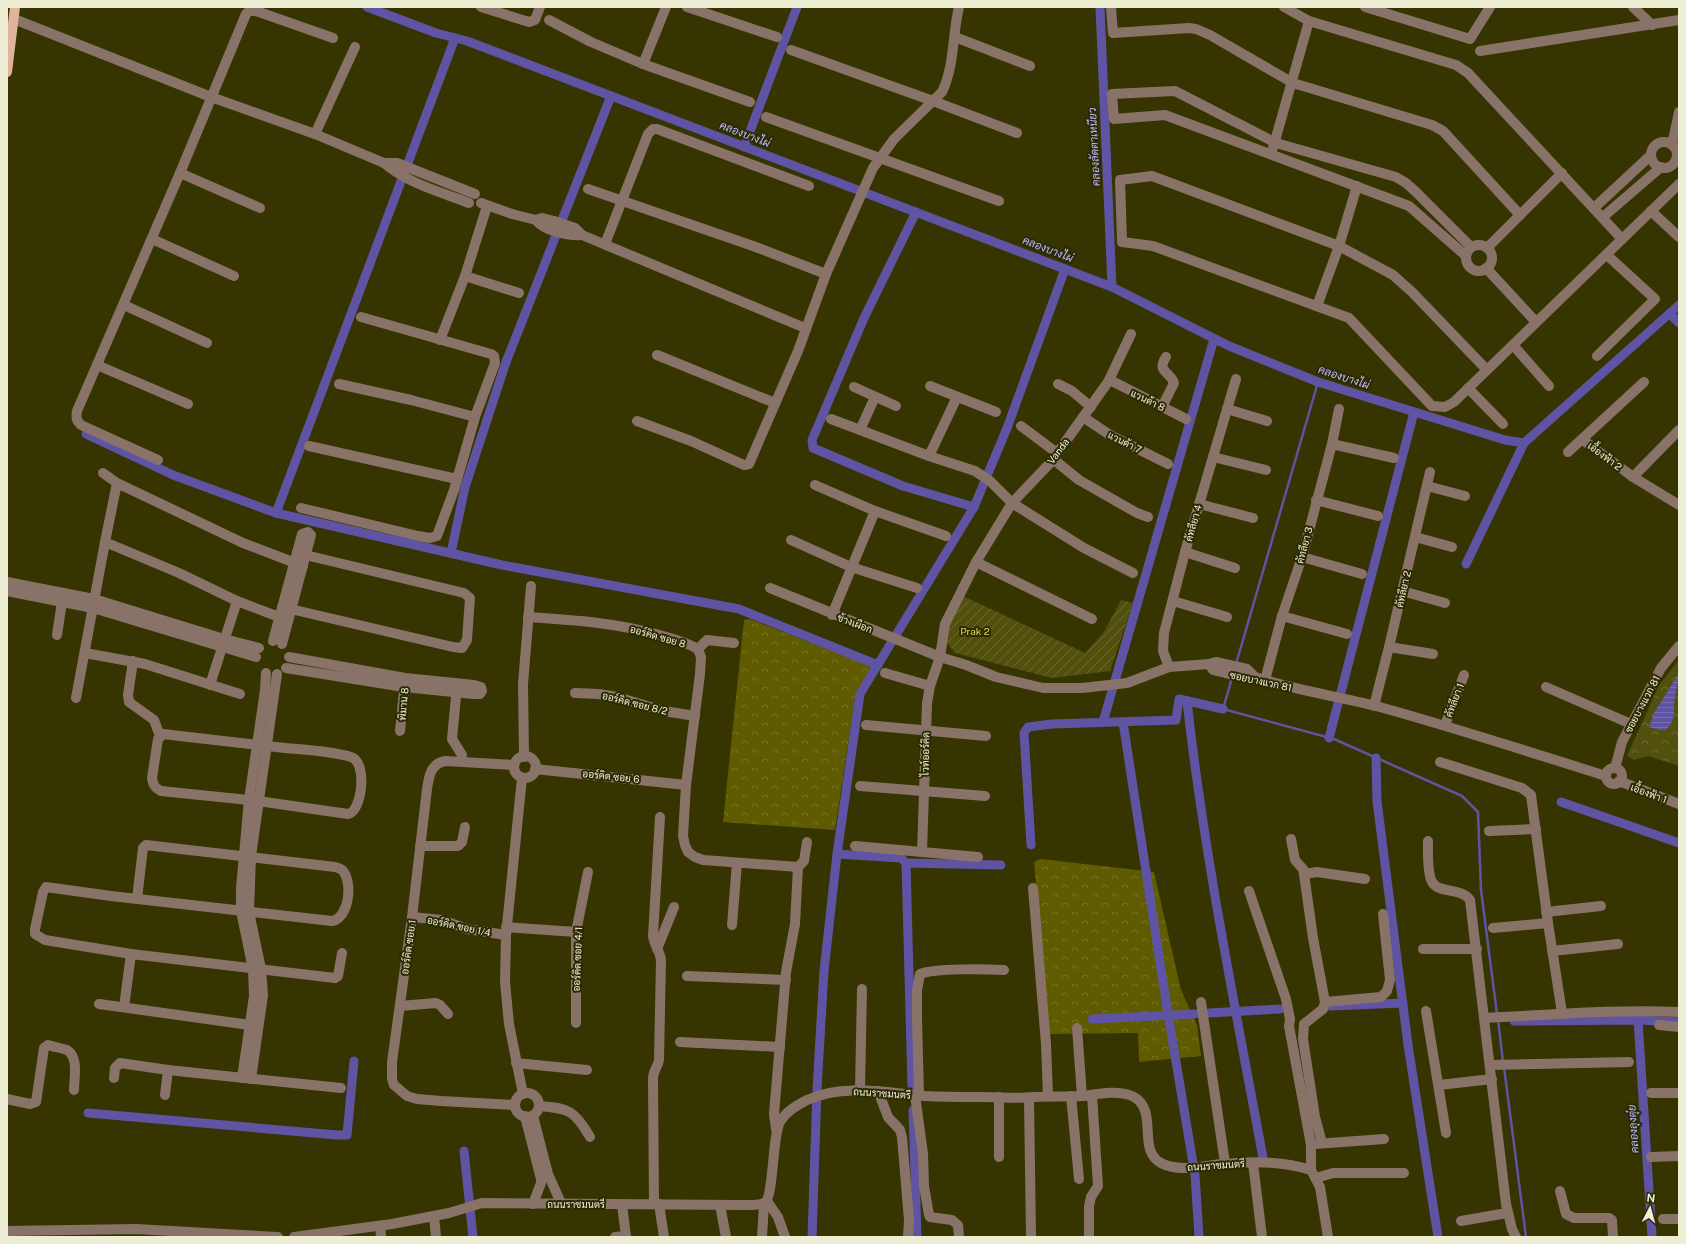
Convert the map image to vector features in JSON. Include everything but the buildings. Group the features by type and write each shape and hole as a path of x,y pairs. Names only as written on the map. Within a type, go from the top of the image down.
{"main road":[{"path":"7,72 15,7"}],"street":[{"path":"481,7 529,22 535,20 540,7"},
{"path":"643,64 666,7"},
{"path":"687,7 777,37"},
{"path":"637,421 747,465 751,462 798,351 826,274 866,182 880,158 894,139 942,92 945,86 955,37 955,22 959,7"},
{"path":"1111,7 1113,33 1196,29 1210,35 1292,82 1432,125 1443,131 1520,215"},
{"path":"1284,7 1309,21 1456,65 1468,73 1622,239"},
{"path":"1365,7 1470,39 1490,7"},
{"path":"1633,7 1652,25"},
{"path":"158,460 81,425 77,421 77,411 124,305 248,11 260,12 333,38"},
{"path":"14,20 211,97 315,134 384,162 412,175 427,187 469,203 471,206 475,207 484,205 536,220 540,225 554,225 567,230 573,236 582,235 705,288 806,328"},
{"path":"549,20 591,42 643,64 750,102"},
{"path":"1480,51 1679,20"},
{"path":"1270,155 1309,21"},
{"path":"955,37 1030,66"},
{"path":"315,134 355,47"},
{"path":"791,50 1017,133"},
{"path":"1469,252 1409,206 1356,186 1165,115 1114,119 1112,94 1175,91 1274,142 1396,177 1406,183 1469,252 1468,264 1474,269 1478,270 1486,268 1492,258 1487,248 1479,245 1469,252"},
{"path":"1672,145 1679,112"},
{"path":"766,117 999,201"},
{"path":"605,244 648,134 653,129 809,186"},
{"path":"1594,208 1651,155 1654,147 1664,142 1672,145 1677,152 1676,161 1669,166 1661,167 1603,217"},
{"path":"1651,155 1654,163 1661,167"},
{"path":"180,173 260,208"},
{"path":"1487,248 1562,173"},
{"path":"412,175 432,177 475,194 480,197 484,205 465,276 440,340"},
{"path":"1487,370 1412,292 1393,275 1339,246 1152,176 1120,180 1122,242 1153,246 1349,318 1432,406 1445,407 1454,402 1679,184"},
{"path":"427,187 432,177"},
{"path":"1317,306 1339,246 1356,186"},
{"path":"588,189 753,246 826,274"},
{"path":"469,203 470,197 475,194"},
{"path":"1651,211 1679,237"},
{"path":"152,238 234,276"},
{"path":"1597,356 1655,299 1606,254"},
{"path":"1486,268 1536,322"},
{"path":"465,276 519,293"},
{"path":"124,305 207,343"},
{"path":"301,508 398,532 434,538 439,533 475,417 495,359 490,354 361,317"},
{"name":"Vanda","path":"940,657 945,624 976,562 1012,503 1055,456 1110,380 1131,334"},
{"path":"1513,345 1549,386"},
{"path":"657,355 775,403"},
{"path":"1162,407 1174,383 1162,369 1162,363 1166,357"},
{"path":"97,365 188,404"},
{"name":"คัทลียา 4","path":"1169,667 1163,651 1164,633 1185,552 1236,379"},
{"name":"แวนด้า 8","path":"1110,380 1186,419"},
{"name":"เอื้องฟ้า 2","path":"1644,382 1583,440 1633,477 1679,505"},
{"path":"339,384 411,400 475,417"},
{"path":"1058,384 1072,391 1091,407"},
{"path":"930,386 996,412"},
{"path":"854,388 896,406"},
{"path":"1468,388 1503,424"},
{"path":"860,430 875,397"},
{"path":"929,456 957,397"},
{"path":"1227,409 1267,421"},
{"name":"คัทลียา 3","path":"1253,676 1282,616 1302,557 1332,444 1339,409"},
{"name":"แวนด้า 7","path":"1083,417 1110,435 1168,464"},
{"path":"831,419 929,456 969,468 990,481 1012,503 1084,548 1133,574"},
{"path":"1021,426 1055,456 1079,480 1137,513 1148,517"},
{"path":"1633,477 1679,430"},
{"path":"1568,452 1583,440"},
{"path":"1332,444 1394,458"},
{"path":"309,446 457,479"},
{"path":"1213,457 1266,470"},
{"name":"คัทลียา 2","path":"1374,706 1430,472"},
{"path":"103,473 117,483 243,543 300,559 464,593 470,598 466,640 462,648 287,608"},
{"path":"76,698 117,483"},
{"path":"815,485 875,511 946,536"},
{"path":"1427,486 1466,496"},
{"path":"1316,500 1378,516"},
{"path":"1199,504 1253,518"},
{"path":"832,614 875,511"},
{"path":"1415,537 1452,547"},
{"path":"791,540 852,566 917,588"},
{"path":"105,542 179,573 237,601 279,618"},
{"path":"1185,552 1235,568"},
{"path":"1302,557 1362,574"},
{"path":"277,642 300,559"},
{"path":"976,562 1092,619"},
{"path":"7,582 94,604 258,652"},
{"path":"524,757 523,684 531,586"},
{"name":"ช้างเผือก","path":"770,588 940,657"},
{"path":"7,591 62,602 94,604"},
{"path":"1402,591 1445,603"},
{"path":"210,685 237,601"},
{"path":"1173,601 1227,617"},
{"path":"57,635 62,602"},
{"path":"277,642 279,618 287,608"},
{"path":"1282,616 1347,634"},
{"name":"ออร์คิด ซอย 8","path":"528,617 616,624 637,628 698,649 701,657 700,674 686,785 683,836 688,852 702,860 798,868"},
{"path":"698,649 707,640 734,643"},
{"path":"286,668 289,658 286,647 277,642 268,642 258,652 259,666 271,673 286,668 457,688 452,739 462,755"},
{"path":"1389,646 1433,654"},
{"name":"ซอยบางแวก 81","path":"1615,768 1622,742 1631,724 1661,668 1679,646"},
{"path":"85,653 133,661 240,694"},
{"name":"ซอยบางแวก 81","path":"940,657 966,665 996,677 1043,688 1082,688 1127,683 1169,667 1213,665 1445,725 1606,776"},
{"name":"ไวท์ออร์คิด","path":"922,852 927,703 930,686 940,657"},
{"path":"289,658 405,682"},
{"path":"133,661 128,695 129,702 154,720 160,736 156,749 152,778 153,784 156,788 161,791 253,800 348,814 351,814 354,811 360,792 361,770 359,764 353,758 262,745 164,734 160,736"},
{"path":"247,1078 255,1026 263,995 245,912 247,856 253,800 271,673"},
{"path":"885,674 930,686"},
{"name":"คัทลียา 1","path":"1445,725 1464,675"},
{"name":"พิมาน 8","path":"400,731 405,682"},
{"path":"1546,687 1631,724"},
{"name":"ออร์คิด ซอย 8/2","path":"575,694 598,694 617,697 664,711 695,716"},
{"path":"866,725 986,736"},
{"path":"524,757 531,759 535,765 535,769 532,775 522,778 516,774 514,765 518,759 524,757"},
{"name":"ออร์คิด ซอย 1","path":"514,765 445,761 437,764 430,776 392,1062 392,1073 394,1085 407,1096 417,1099 515,1105"},
{"path":"1440,762 1528,791 1533,799 1546,912 1562,1013"},
{"path":"1615,768 1619,770 1621,774 1619,782 1612,784 1608,781 1606,776 1609,770 1615,768"},
{"name":"ออร์คิด ซอย 6","path":"535,769 686,785"},
{"path":"522,778 506,931 506,1002 516,1063 523,1094"},
{"name":"เอื้องฟ้า 1","path":"1619,782 1679,804"},
{"path":"860,786 985,796"},
{"path":"660,817 653,936 654,943 661,960 661,995 659,1060 658,1065 654,1070 653,1080 656,1204 664,1237"},
{"path":"420,846 458,846 462,842 464,827"},
{"path":"1489,831 1536,829"},
{"path":"1291,839 1295,860 1303,869 1313,938 1325,1002 1322,1009 1304,1024 1303,1039 1315,1117 1316,1144 1313,1174 1320,1187 1328,1237"},
{"path":"1428,841 1430,876 1432,883 1440,888 1466,895 1470,900 1493,1065 1492,1079 1507,1214 1516,1237"},
{"path":"762,1237 766,1202 770,1190 776,1129 774,1114 788,958 794,930 798,868 804,861 807,842"},
{"path":"137,899 142,848 146,845 247,856 341,869 344,872 347,881 348,895 345,909 340,918 332,921 245,912 137,899 46,887 43,892 35,934 44,940 131,954 335,978 338,976 342,953"},
{"path":"855,846 978,857"},
{"path":"732,925 737,863"},
{"name":"ออร์คิด ซอย 4/1","path":"576,1022 576,932 588,872"},
{"path":"1304,874 1317,872 1365,880"},
{"path":"1033,888 1046,1044 1048,1096"},
{"path":"1249,891 1286,1000 1292,1040 1316,1144"},
{"path":"1546,912 1601,906"},
{"path":"657,949 674,907"},
{"path":"1325,1002 1381,997 1387,991 1390,980 1383,914"},
{"name":"ออร์คิด ซอย 1/4","path":"412,917 442,920 467,929 576,932"},
{"path":"1493,928 1548,923"},
{"path":"1552,951 1618,944"},
{"path":"1423,949 1477,949"},
{"path":"124,1007 131,954"},
{"path":"959,1237 958,1225 954,1221 930,1217 924,1186 923,1154 917,1095 917,990 920,974 924,972 1004,970"},
{"path":"687,976 786,980"},
{"path":"860,1090 862,989"},
{"path":"1201,1002 1225,1163"},
{"path":"400,1006 436,1003 440,1005 448,1014"},
{"path":"99,1004 255,1026"},
{"path":"1487,1018 1626,1010 1679,1012"},
{"path":"1426,1011 1446,1134"},
{"path":"1658,1025 1679,1027"},
{"path":"1077,1028 1098,1186 1091,1197 1089,1206 1089,1237"},
{"path":"1292,1040 1303,1039"},
{"path":"680,1042 780,1047"},
{"path":"7,1099 30,1104 36,1102 44,1048 48,1045 66,1050 73,1056 74,1090"},
{"path":"1493,1065 1629,1062"},
{"path":"114,1078 115,1068 120,1063 168,1070 341,1088"},
{"path":"516,1063 587,1070"},
{"path":"165,1095 168,1070"},
{"path":"1439,1084 1492,1079"},
{"name":"ถนนราชมนตรี","path":"776,1129 785,1115 809,1099 823,1094 839,1091 860,1090 917,1095 999,1098 1114,1094 1130,1095 1144,1106 1147,1120 1148,1140 1152,1154 1160,1163 1178,1167 1225,1163 1282,1163 1293,1164 1313,1174"},
{"path":"878,1091 888,1117 900,1130 902,1137 909,1220 908,1237"},
{"path":"1651,1093 1679,1093"},
{"path":"523,1094 532,1094 538,1101 539,1106 538,1110 529,1116 518,1113 515,1105 519,1096 523,1094"},
{"path":"1070,1096 1079,1179"},
{"path":"998,1157 999,1098"},
{"path":"1029,1098 1031,1237"},
{"path":"539,1106 555,1107 574,1114 580,1120 590,1137"},
{"path":"529,1116 546,1184 561,1203"},
{"path":"1316,1144 1384,1139"},
{"path":"1651,1157 1679,1156"},
{"path":"1253,1163 1262,1237"},
{"path":"1313,1174 1404,1173"},
{"path":"533,1204 546,1184"},
{"path":"1560,1191 1566,1214 1569,1217 1609,1218 1612,1220 1613,1237"},
{"name":"ถนนราชมนตรี","path":"294,1237 320,1234 353,1234 380,1226 434,1216 488,1202 533,1204 720,1205 766,1202"},
{"path":"766,1202 778,1217 785,1237"},
{"path":"615,1237 626,1236 622,1204"},
{"path":"720,1205 726,1237"},
{"path":"1461,1221 1507,1214"},
{"path":"434,1216 436,1237"},
{"path":"1663,1219 1679,1219"},
{"path":"380,1226 381,1237"},
{"path":"7,1231 43,1234 136,1233 278,1237"}],"green space":[{"name":"Prak 2","path":"961,595 1085,653 1104,632 1121,600 1133,603 1110,671 1052,678 955,653 945,640 947,619"},
{"path":"750,619 873,667 855,698 835,830 723,822 744,620"},
{"path":"1679,660 1679,766 1648,756 1634,760 1627,756 1659,685"},
{"path":"1041,859 1154,872 1181,990 1197,1025 1201,1056 1139,1062 1138,1033 1050,1034 1034,862"}],"shaded area":[{"path":"1679,673 1675,695 1674,714 1669,727 1665,730 1660,730 1649,727 1654,713"}],"waterway":[{"name":"คลองบางไผ่","path":"367,7 436,33 467,41 1112,287 1229,346 1318,382 1505,440 1524,443 1679,305"},
{"path":"744,147 797,7"},
{"name":"คลองลัดตาเหนียว","path":"1100,7 1112,287"},
{"path":"276,513 455,38"},
{"path":"451,553 465,487 506,362 611,96"},
{"path":"916,212 864,318 812,440 813,448 903,486 974,507"},
{"path":"812,1237 817,1089 824,971 837,854 860,694 974,507 1007,428 1065,269"},
{"path":"1670,314 1679,323"},
{"path":"1103,722 1214,339"},
{"path":"1236,664 1318,382"},
{"path":"1329,738 1414,412"},
{"path":"86,434 173,475 276,513 502,565 739,609 878,665"},
{"path":"1466,564 1524,443"},
{"path":"1232,678 1223,709 1334,739 1462,796 1478,812 1481,890 1497,1014"},
{"path":"1031,845 1024,733 1028,727 1052,724 1176,720 1179,699 1223,709"},
{"path":"1187,701 1211,873 1263,1158"},
{"path":"1123,722 1167,1008 1195,1175 1199,1237"},
{"path":"1376,758 1377,801 1408,1045 1438,1237"},
{"path":"1561,802 1679,843"},
{"path":"837,854 901,858 906,863 912,1087"},
{"path":"906,863 1001,865"},
{"path":"1331,1006 1403,1003"},
{"path":"1209,1013 1280,1009"},
{"path":"1092,1019 1195,1014"},
{"path":"1498,1019 1503,1062"},
{"name":"คลองลุงตุ๋ย","path":"1638,1020 1652,1237"},
{"path":"1514,1021 1638,1020 1679,1022"},
{"path":"88,1113 347,1135 354,1061"},
{"path":"1504,1067 1526,1237"},
{"path":"913,1110 917,1237"},
{"path":"464,1151 473,1237"}]}
